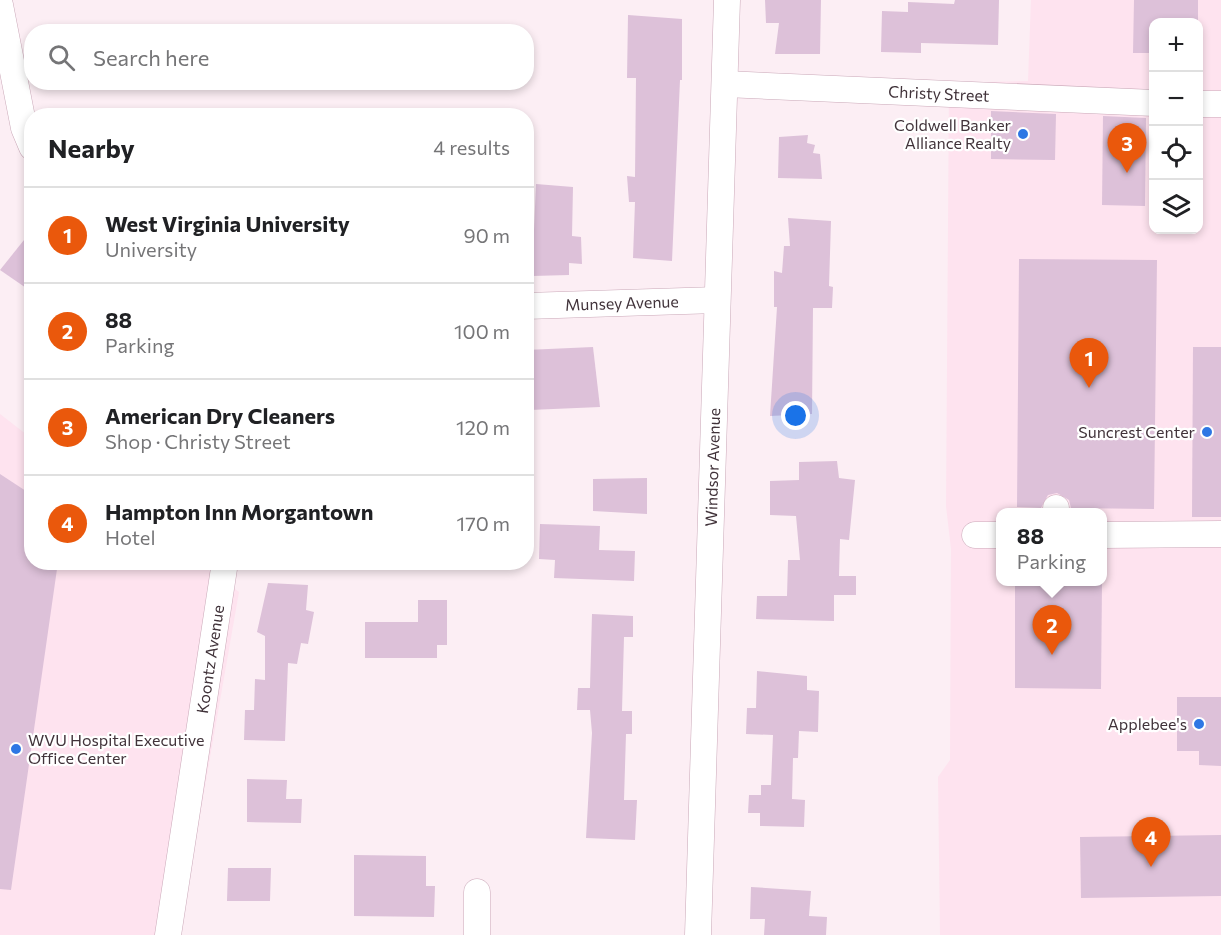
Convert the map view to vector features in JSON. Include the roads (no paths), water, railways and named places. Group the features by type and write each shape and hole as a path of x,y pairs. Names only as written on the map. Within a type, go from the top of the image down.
{"street":[{"name":"Windsor Avenue","path":"698,935 727,0"},
{"path":"0,5 24,129"},
{"name":"Christy Street","path":"725,84 1149,103"},
{"path":"1203,104 1221,104"},
{"name":"Munsey Avenue","path":"534,306 717,300"},
{"path":"1107,535 1221,534"},
{"path":"975,535 996,535"},
{"name":"Koontz Avenue","path":"168,935 224,570"},
{"path":"477,892 477,935"}],"place":[{"name":"Coldwell Banker Alliance Realty","path":"1023,134"},
{"name":"American Dry Cleaners","path":"1127,173"},
{"name":"West Virginia University","path":"1089,388"},
{"name":"Suncrest Center","path":"1207,432"},
{"name":"88","path":"1052,655"},
{"name":"Applebee's","path":"1199,724"},
{"name":"WVU Hospital Executive Office Center","path":"16,749"},
{"name":"Hampton Inn Morgantown","path":"1151,867"}]}
